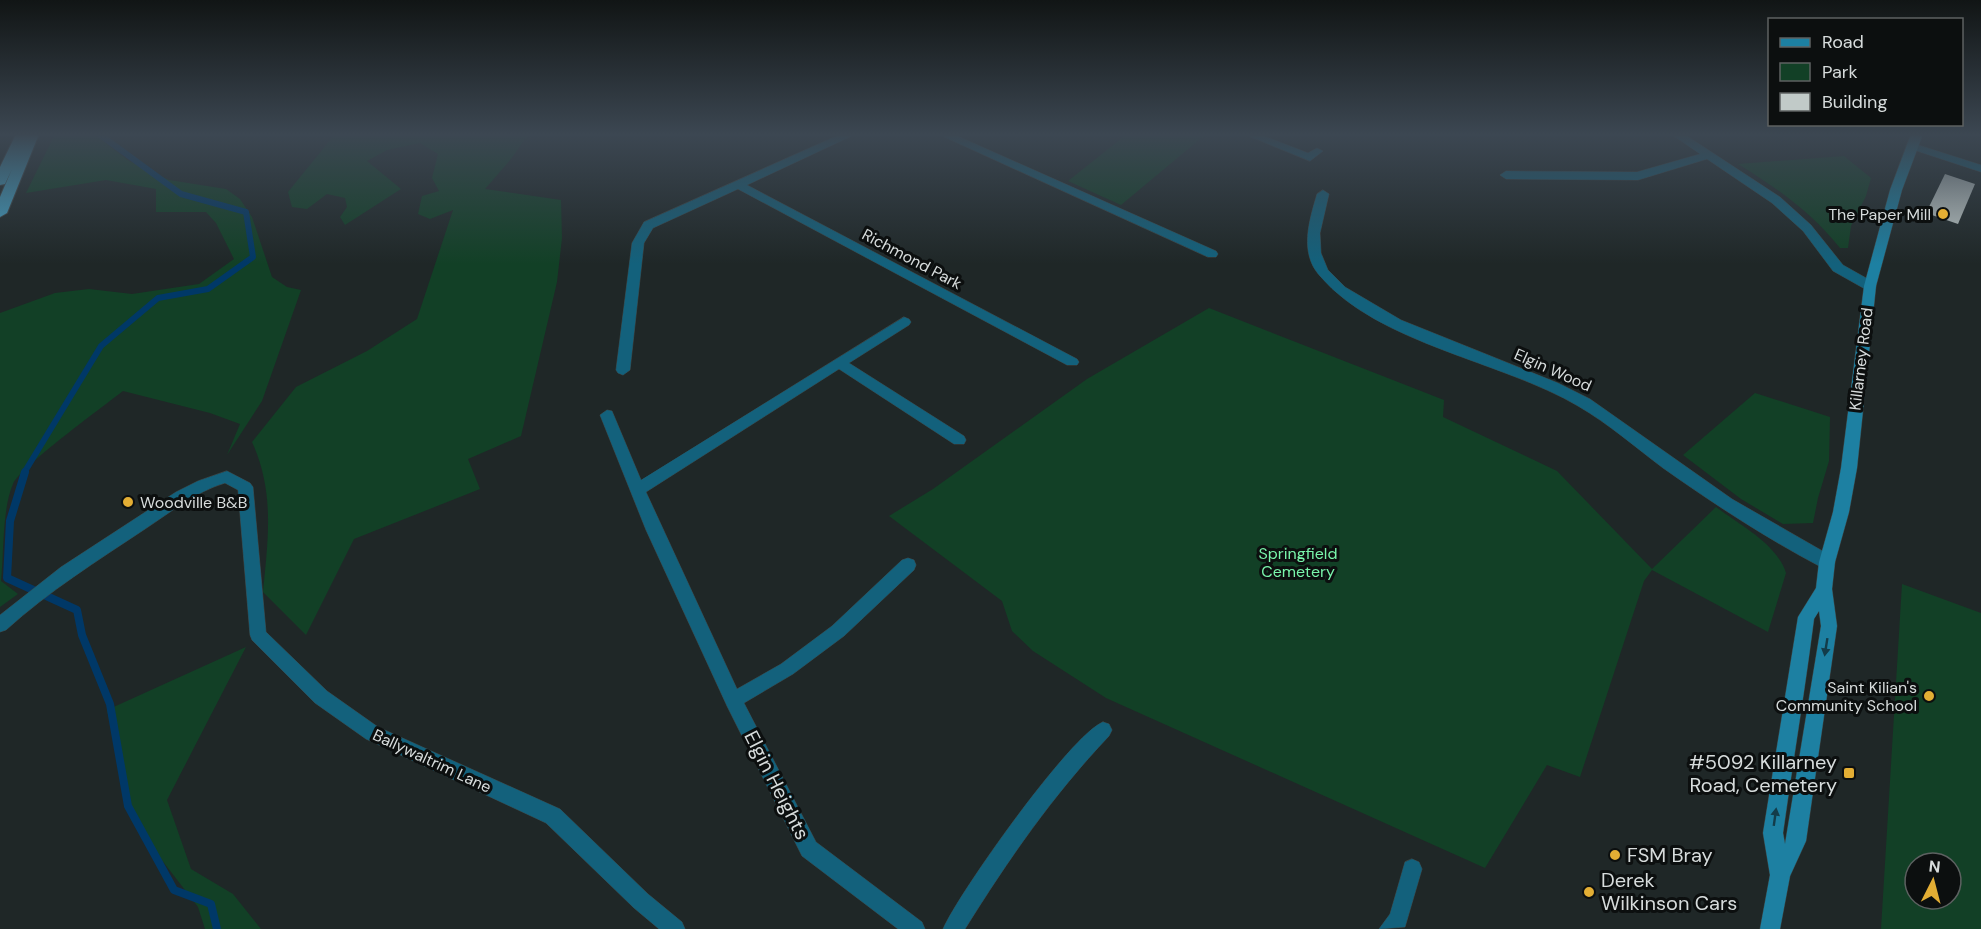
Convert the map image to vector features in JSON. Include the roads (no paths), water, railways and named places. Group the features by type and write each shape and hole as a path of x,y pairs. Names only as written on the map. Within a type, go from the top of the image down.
{"highway":[{"path":"0,213 15,177"}],"main road":[{"name":"Killarney Road","path":"1770,929 1780,874 1796,841 1804,792 1829,626 1824,589 1827,562 1841,512 1849,468 1870,286 1901,177"},
{"name":"Killarney Road","path":"1780,874 1773,833 1785,751 1806,617 1824,589"}],"street":[{"path":"623,370 638,243 648,225 752,177"},
{"path":"1041,177 1212,254"},
{"path":"1742,177 1776,200 1807,228 1838,268 1870,286"},
{"name":"Richmond Park","path":"737,184 1072,362"},
{"name":"Elgin Wood","path":"1323,194 1314,229 1313,245 1323,272 1340,289 1370,309 1403,326 1554,387 1597,409 1717,496 1782,539 1827,562"},
{"path":"639,489 841,364 872,341 904,322"},
{"path":"841,364 959,440"},
{"name":"Elgin Heights","path":"607,415 654,530 733,700 809,849 915,929"},
{"name":"Ballywaltrim Lane","path":"0,624 24,602 199,486 207,481 227,477 245,487 258,635 321,698 372,733 553,816 641,901 675,929"},
{"path":"733,700 787,669 838,631 909,565"},
{"path":"953,929 987,875 1071,761 1103,730"},
{"path":"1389,929 1398,920 1412,869"}],"waterway":[{"path":"24,473 101,346 158,298 208,289 253,257 246,212 181,194 158,177"},
{"path":"25,472 10,521 7,578 77,610 82,635 110,704 128,806 174,890 211,904 217,929"}],"place":[{"name":"The Paper Mill","path":"1943,214"},
{"name":"Woodville B&B","path":"128,502"},
{"name":"Saint Kilian's Community School","path":"1929,696"},
{"name":"#5092 Killarney Road, Cemetery","path":"1849,773"},
{"name":"FSM Bray","path":"1615,855"},
{"name":"Derek Wilkinson Cars","path":"1589,892"}],"park label":[{"name":"Springfield Cemetery","path":"1298,562"}]}
